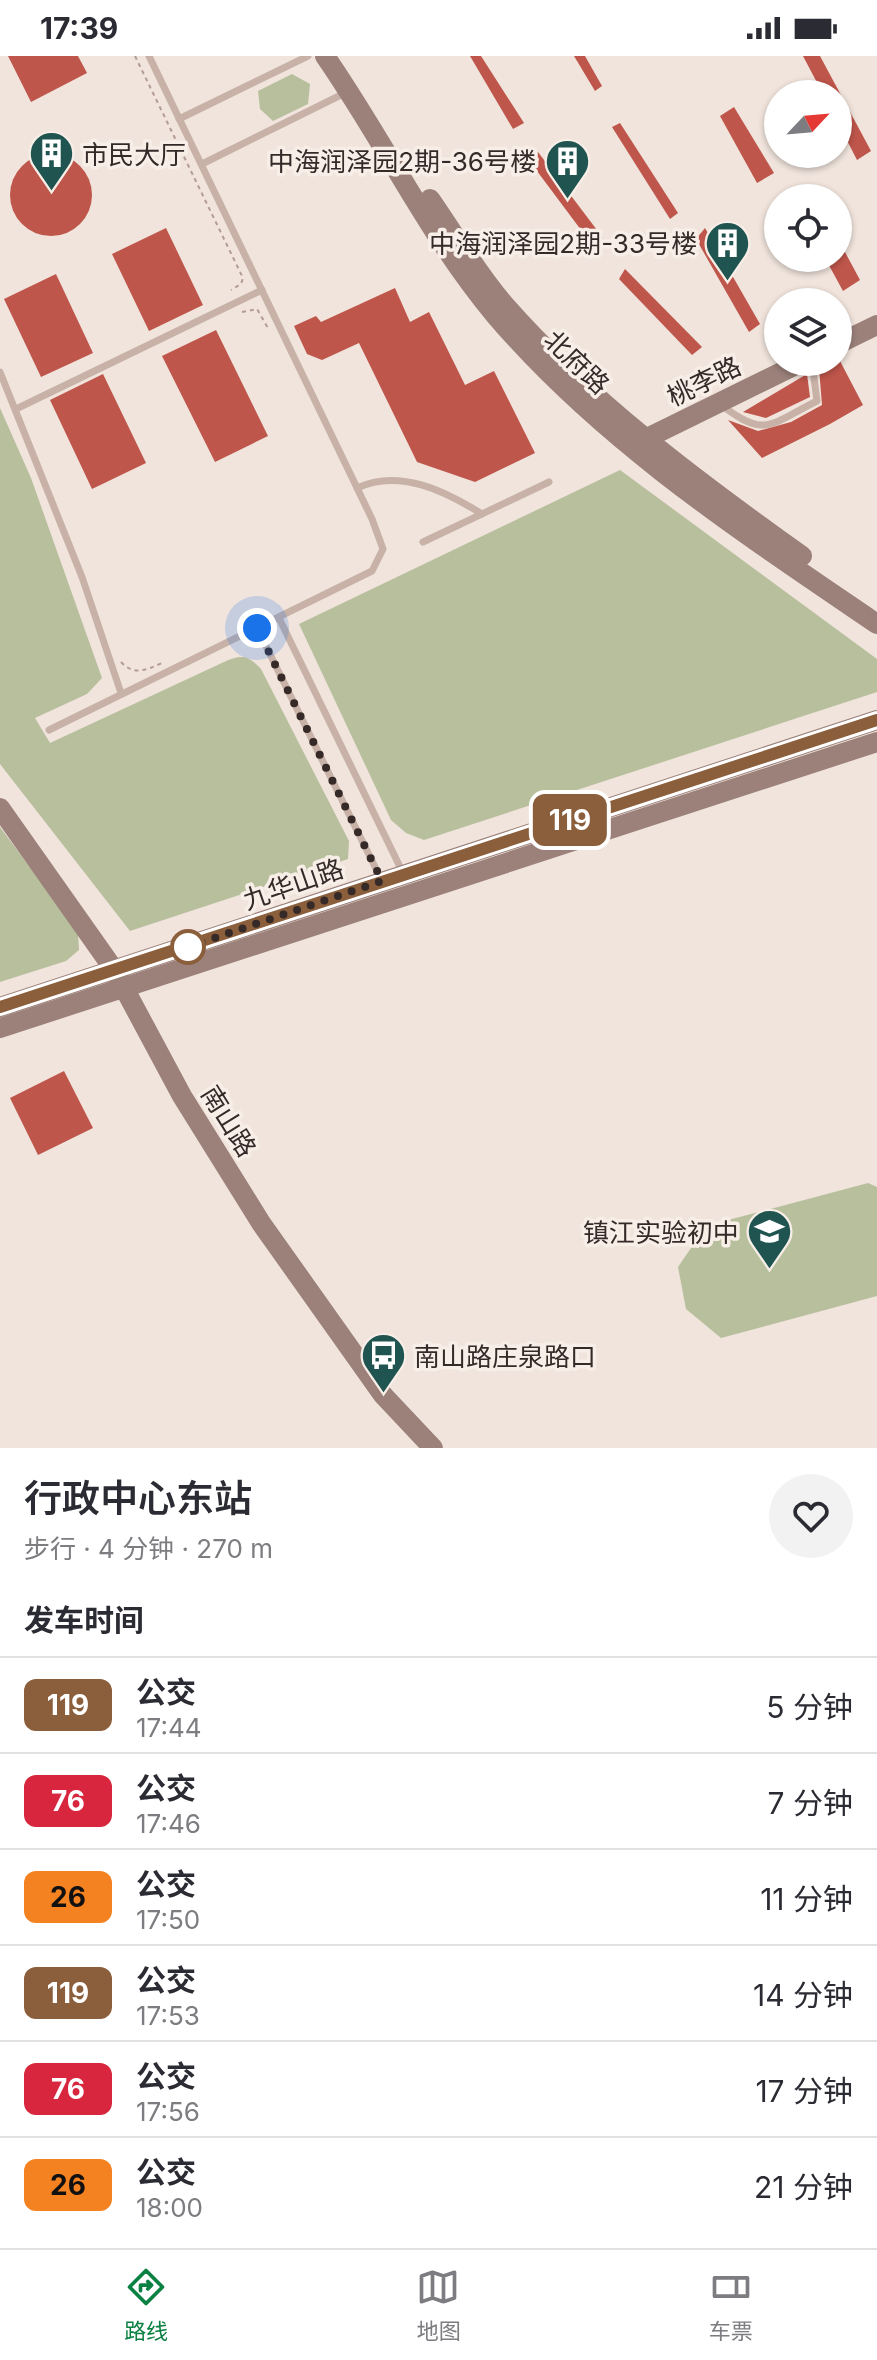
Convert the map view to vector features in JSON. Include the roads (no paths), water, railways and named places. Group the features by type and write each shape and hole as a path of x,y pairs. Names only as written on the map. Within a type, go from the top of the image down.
{"main road":[{"name":"北府路","path":"325,56 350,91 447,251 494,314 547,373 638,442 877,610"},
{"name":"北府路","path":"340,56 421,186 502,302 638,442 757,542 877,624"},
{"path":"852,337 877,325"},
{"name":"桃李路","path":"638,442 774,376"},
{"name":"九华山路","path":"0,1028 119,979 382,881 877,720"},
{"name":"九华山路","path":"0,1007 119,979 877,742"},
{"name":"南山路","path":"0,808 119,979 182,1096 261,1223 383,1395 433,1448"}],"lane":[{"path":"49,730 372,571 381,559 383,549 357,488 149,56"},
{"path":"179,119 308,56"},
{"path":"202,164 350,91"},
{"path":"16,409 262,290"},
{"path":"0,372 80,571 121,693"},
{"path":"719,403 748,425 760,427 817,401 814,376"},
{"path":"357,488 385,478 405,481 447,494 482,514"},
{"path":"423,542 549,482"},
{"path":"279,618 404,874"},
{"path":"257,628 382,881"}],"place":[{"name":"市民大厅","path":"51,193"},
{"name":"中海润泽园2期-36号楼","path":"567,200"},
{"name":"中海润泽园2期-33号楼","path":"728,282"},
{"name":"镇江实验初中","path":"770,1271"},
{"name":"南山路庄泉路口","path":"383,1395"}]}
